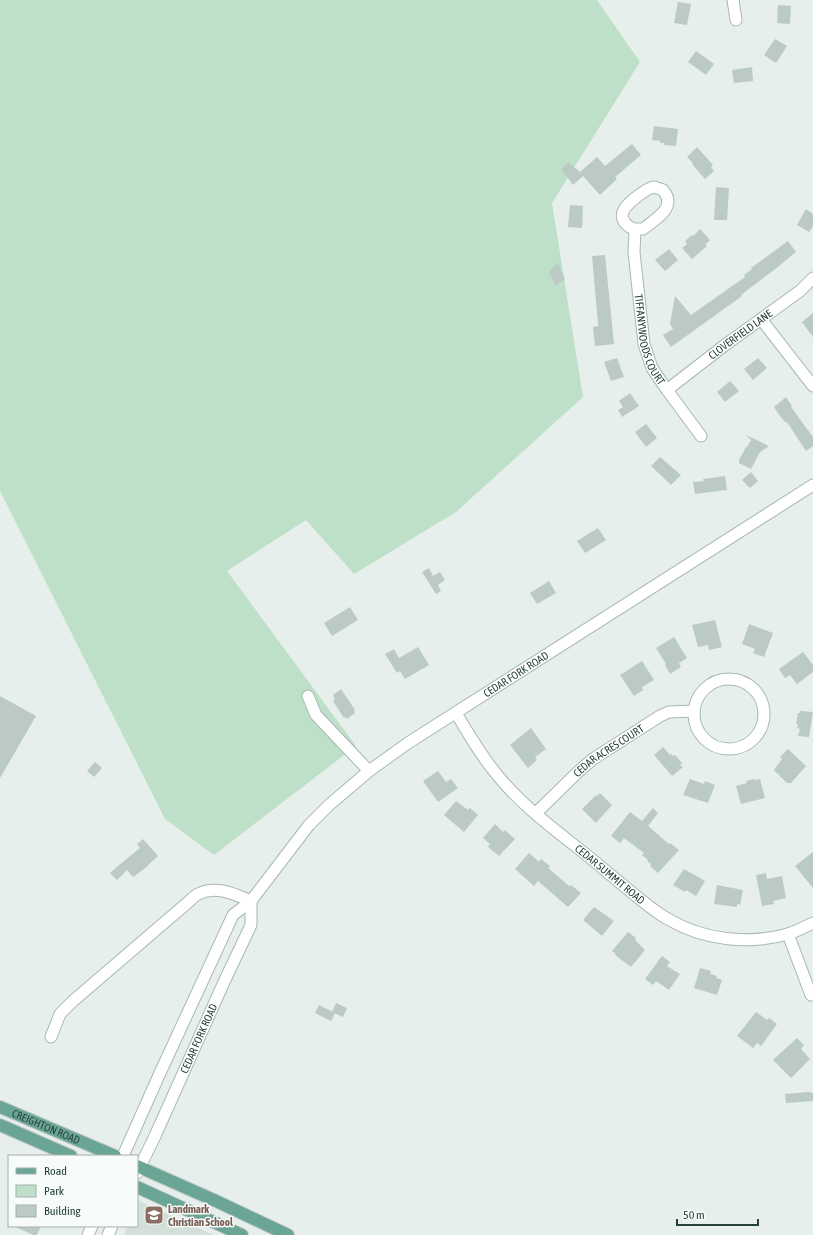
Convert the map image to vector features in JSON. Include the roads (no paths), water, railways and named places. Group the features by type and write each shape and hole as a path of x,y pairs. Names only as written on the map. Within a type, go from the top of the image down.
{"main road":[{"name":"CREIGHTON ROAD","path":"0,1107 113,1155"},
{"name":"CREIGHTON ROAD","path":"0,1125 69,1155"},
{"path":"138,1169 216,1201 288,1235"},
{"path":"138,1187 242,1235"}],"street":[{"path":"733,0 736,20"},
{"name":"TIFFANYWOODS COURT","path":"635,229 634,252 644,344 652,368 701,436"},
{"name":"CLOVERFIELD LANE","path":"667,390 725,345 800,291 813,278"},
{"path":"761,319 813,386"},
{"name":"CEDAR FORK ROAD","path":"123,1155 233,915 251,901 309,825 329,805 369,771 408,743 813,485"},
{"path":"733,679 748,684 759,695 762,702 764,718 763,726 754,739 741,748 718,748 704,740 696,726 694,711 696,703 704,690 717,681 733,679"},
{"path":"308,696 316,715 369,771"},
{"name":"CEDAR ACRES COURT","path":"536,814 580,770 606,750 660,716 669,712 694,711"},
{"name":"CEDAR SUMMIT ROAD","path":"456,713 485,760 514,793 536,814 641,900 667,919 690,930 731,940 753,939 788,934 813,923"},
{"path":"51,1037 60,1014 73,1001 198,894 212,890 222,890 251,901"},
{"name":"CEDAR FORK ROAD","path":"138,1169 158,1129 241,944 251,925 251,901"},
{"path":"788,934 811,995"}],"place":[{"name":"Landmark Christian School","path":"154,1215"}]}
